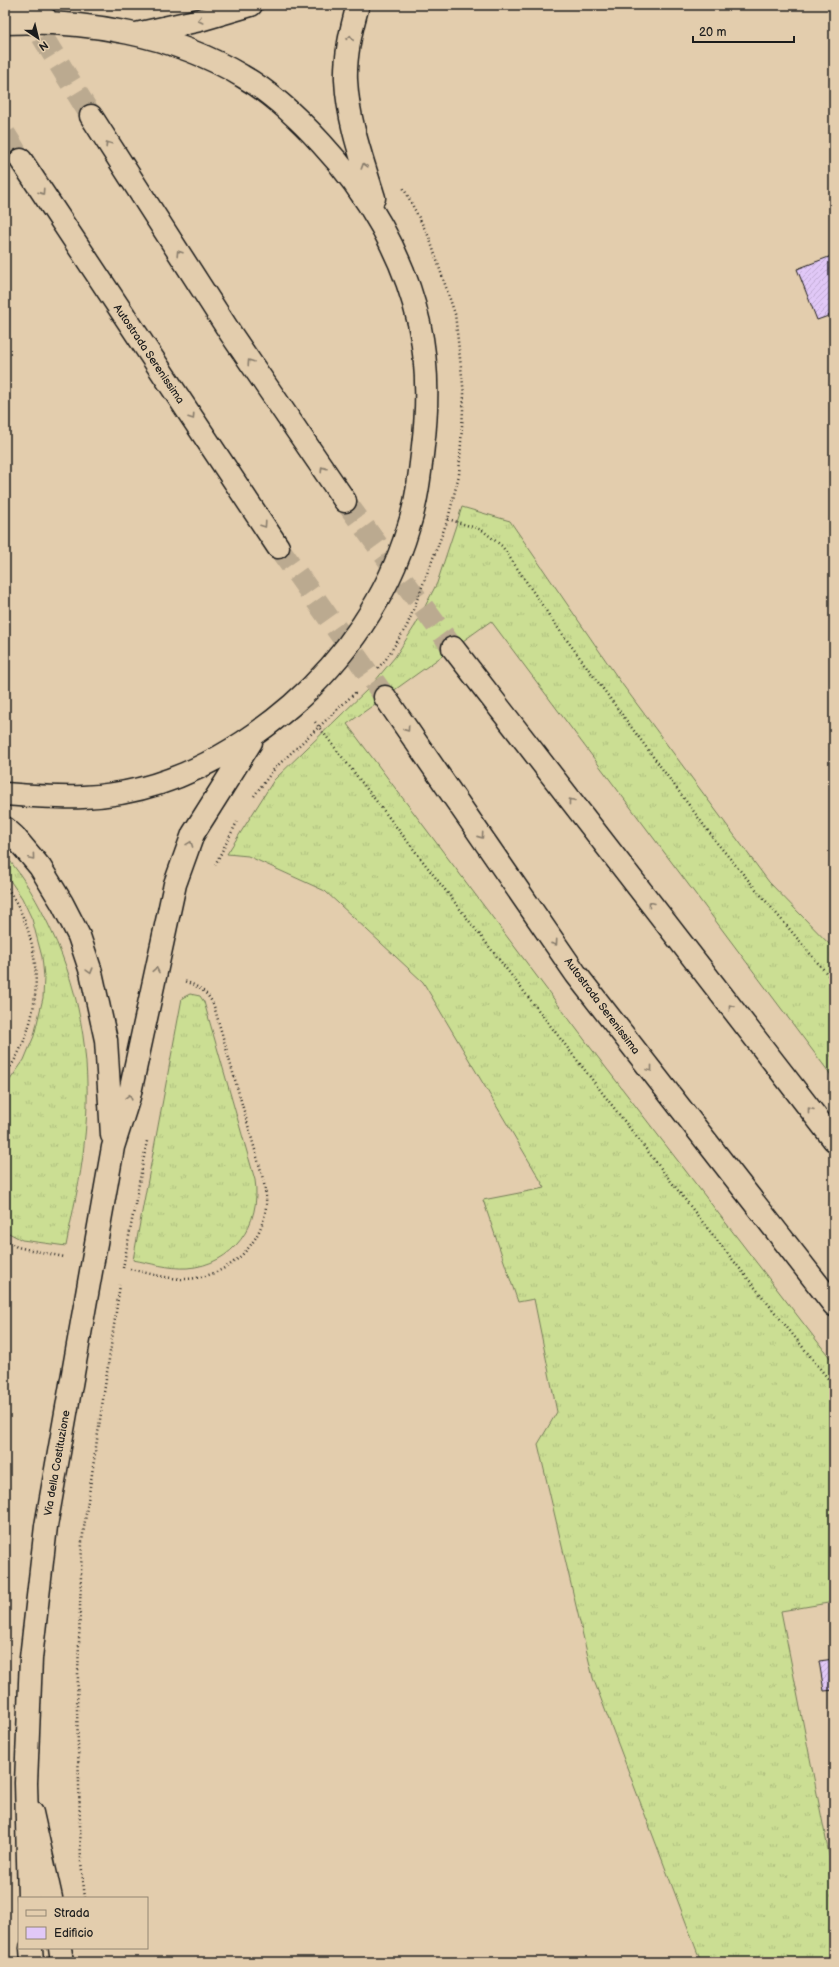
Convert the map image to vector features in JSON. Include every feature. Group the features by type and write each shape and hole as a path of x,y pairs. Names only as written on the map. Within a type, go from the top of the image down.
{"main road":[{"path":"14,5 56,23"},
{"path":"135,34 200,20 251,5"},
{"path":"358,5 348,53 346,78 348,102 357,144 383,230"},
{"path":"5,23 56,23 106,28 135,34 207,58 242,75 267,93 311,132 352,178 383,230 395,255 418,321 424,351 427,397 420,478 409,528 389,579 366,620 334,662 299,699 257,733 213,762 168,781 113,794 85,797 5,794"},
{"path":"91,116 231,334 345,501"},
{"name":"Autostrada Serenissima","path":"21,160 278,547"},
{"path":"453,648 834,1140"},
{"name":"Autostrada Serenissima","path":"385,697 576,974 834,1305"},
{"path":"113,1147 131,1089 175,884 194,834 257,733"},
{"path":"5,828 14,836 40,866 62,903 79,936 91,972 106,1040 113,1147"},
{"name":"Via della Costituzione","path":"29,1897 26,1783 31,1658 46,1526 113,1147"},
{"name":"Via della Costituzione","path":"26,1783 51,1897"},
{"path":"31,1949 32,1962"},
{"path":"60,1949 62,1962"}],"path":[{"path":"448,519 482,530 502,546 555,624 717,843 834,982"},
{"path":"299,699 704,1224 834,1386"},
{"path":"5,885 22,913 29,932 37,970 35,1005 29,1030 14,1063 5,1075"},
{"path":"130,1269 184,1279 211,1274 226,1268 250,1246 261,1226 266,1207 265,1188 261,1171 214,1006 210,996 203,990 178,979"},
{"path":"5,1240 18,1247 64,1257"},
{"path":"85,1897 81,1862 77,1708 82,1541 121,1280"}],"green space":[{"path":"462,507 510,521 622,684 769,882 834,949 834,1079 491,621 347,724 590,1047 834,1363 834,1602 781,1611 834,1880 834,1962 701,1962 593,1678 538,1444 557,1412 534,1299 518,1302 483,1200 545,1188 423,982 325,891 248,856 227,854 274,780 370,687 395,657 416,624 437,583"},
{"path":"5,855 19,872 31,891 62,955 71,981 83,1035 87,1090 84,1145 81,1170 66,1246 22,1240 5,1231 5,1087 24,1060 34,1036 43,998 44,977 42,957 32,919 22,898 5,873"},
{"path":"190,994 200,996 204,1002 255,1180 256,1196 254,1212 249,1226 241,1239 231,1250 218,1259 203,1265 180,1268 166,1267 133,1260 182,998"}],"building":[{"path":"834,255 834,314 817,320 797,269"},
{"path":"834,1659 834,1690 824,1691 819,1661"}],"tunnel":[{"path":"25,8 91,116"},
{"path":"5,134 21,160"},
{"path":"345,501 453,648"},
{"path":"278,547 385,697"}]}
